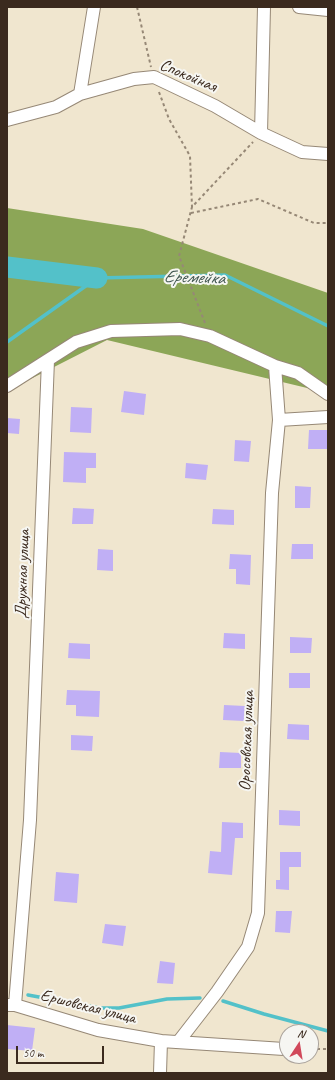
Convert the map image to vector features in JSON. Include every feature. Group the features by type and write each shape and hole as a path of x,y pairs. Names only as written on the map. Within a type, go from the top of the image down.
{"street":[{"path":"80,94 94,7"},
{"path":"261,133 264,7"},
{"path":"299,7 328,10"},
{"name":"Спокойная","path":"7,120 56,107 80,94 134,78 154,77 215,106 261,133 302,152 328,154"},
{"path":"7,386 76,342 112,331 180,329 210,336 275,366 298,373 328,394"},
{"name":"Дружная улица","path":"11,1005 30,820 48,360"},
{"name":"Оросовская улица","path":"179,1041 217,992 248,947 258,913 272,493 279,420 275,366"},
{"path":"279,420 328,417"},
{"name":"Ершовская улица","path":"11,1005 98,1030 161,1041 279,1049"},
{"path":"160,1073 161,1041"}],"path":[{"path":"136,7 154,77 169,119 190,156 192,207 179,256 210,336"},
{"path":"192,207 261,133"},
{"path":"191,214 258,199 314,223 328,223"}],"green space":[{"path":"7,208 143,229 328,293 328,393 107,340 7,391"}],"building":[{"path":"124,391 146,394 144,415 121,412"},
{"path":"71,407 92,408 91,433 70,432"},
{"path":"7,418 20,419 19,434 7,433"},
{"path":"309,430 328,430 328,449 308,449"},
{"path":"235,440 251,441 249,462 234,461"},
{"path":"64,452 96,453 96,468 86,468 86,483 63,482"},
{"path":"186,463 208,465 206,480 185,478"},
{"path":"295,486 311,487 310,508 295,508"},
{"path":"73,508 94,509 93,524 72,524"},
{"path":"213,509 234,510 234,525 212,524"},
{"path":"292,544 313,544 313,559 291,559"},
{"path":"98,549 113,550 113,571 97,570"},
{"path":"230,554 251,555 250,585 236,584 236,569 229,569"},
{"path":"224,633 245,634 245,649 223,648"},
{"path":"290,637 312,638 311,653 290,653"},
{"path":"69,643 90,644 90,659 68,658"},
{"path":"289,673 310,673 310,688 289,688"},
{"path":"67,690 100,691 99,717 76,716 76,705 66,705"},
{"path":"224,705 245,706 244,721 223,720"},
{"path":"288,724 309,725 309,740 287,739"},
{"path":"71,735 93,736 92,751 71,750"},
{"path":"220,752 241,753 241,768 219,768"},
{"path":"279,810 300,811 300,826 279,825"},
{"path":"222,822 243,823 243,838 235,838 232,875 208,873 210,851 221,852"},
{"path":"280,852 301,852 301,867 289,867 289,890 276,889 276,880 280,880"},
{"path":"56,872 79,874 77,903 54,901"},
{"path":"276,911 292,911 290,933 275,932"},
{"path":"105,924 126,926 123,946 102,943"},
{"path":"160,961 175,963 173,984 157,983"},
{"path":"7,1025 35,1028 32,1051 7,1049"}],"waterway":[{"name":"Еремейка","path":"7,267 97,278"},
{"name":"Еремейка","path":"7,342 97,278 225,275 328,326"},
{"path":"28,995 99,1008 119,1008 167,999 200,998"},
{"path":"223,1001 264,1014 328,1031"}]}
